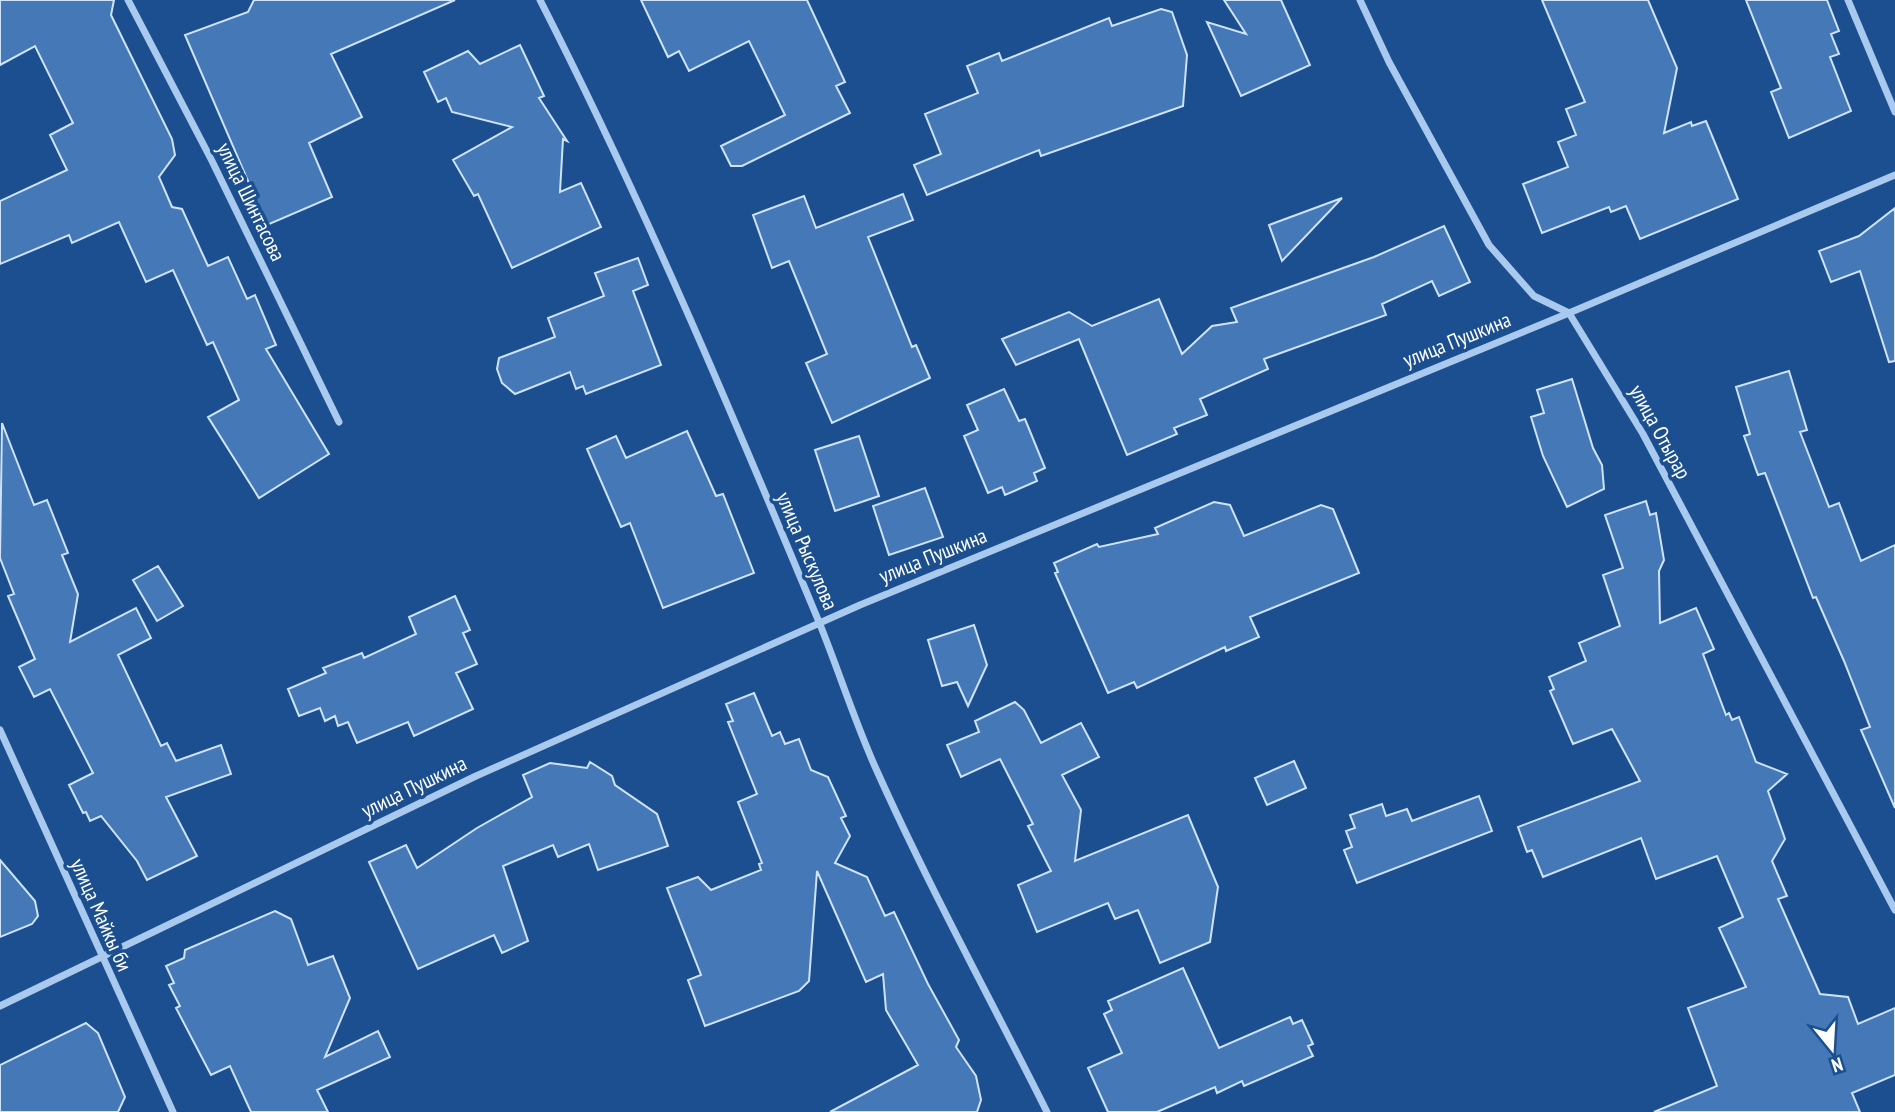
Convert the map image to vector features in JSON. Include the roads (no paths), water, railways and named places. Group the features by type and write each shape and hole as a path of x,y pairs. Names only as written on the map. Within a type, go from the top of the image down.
{"street":[{"name":"улица Шинтасова","path":"128,0 212,160 339,422"},
{"name":"улица Рыскулова","path":"540,0 645,222 820,624 875,767 926,877 969,954 1047,1112"},
{"path":"1360,0 1390,62 1489,245 1534,296 1569,313"},
{"path":"1848,0 1895,112"},
{"name":"улица Пушкина","path":"0,1006 101,960 476,776 820,624 1895,175"},
{"name":"улица Отырар","path":"1569,313 1643,433 1895,910"},
{"name":"улица Майкы би","path":"0,730 101,960 173,1112"}]}
